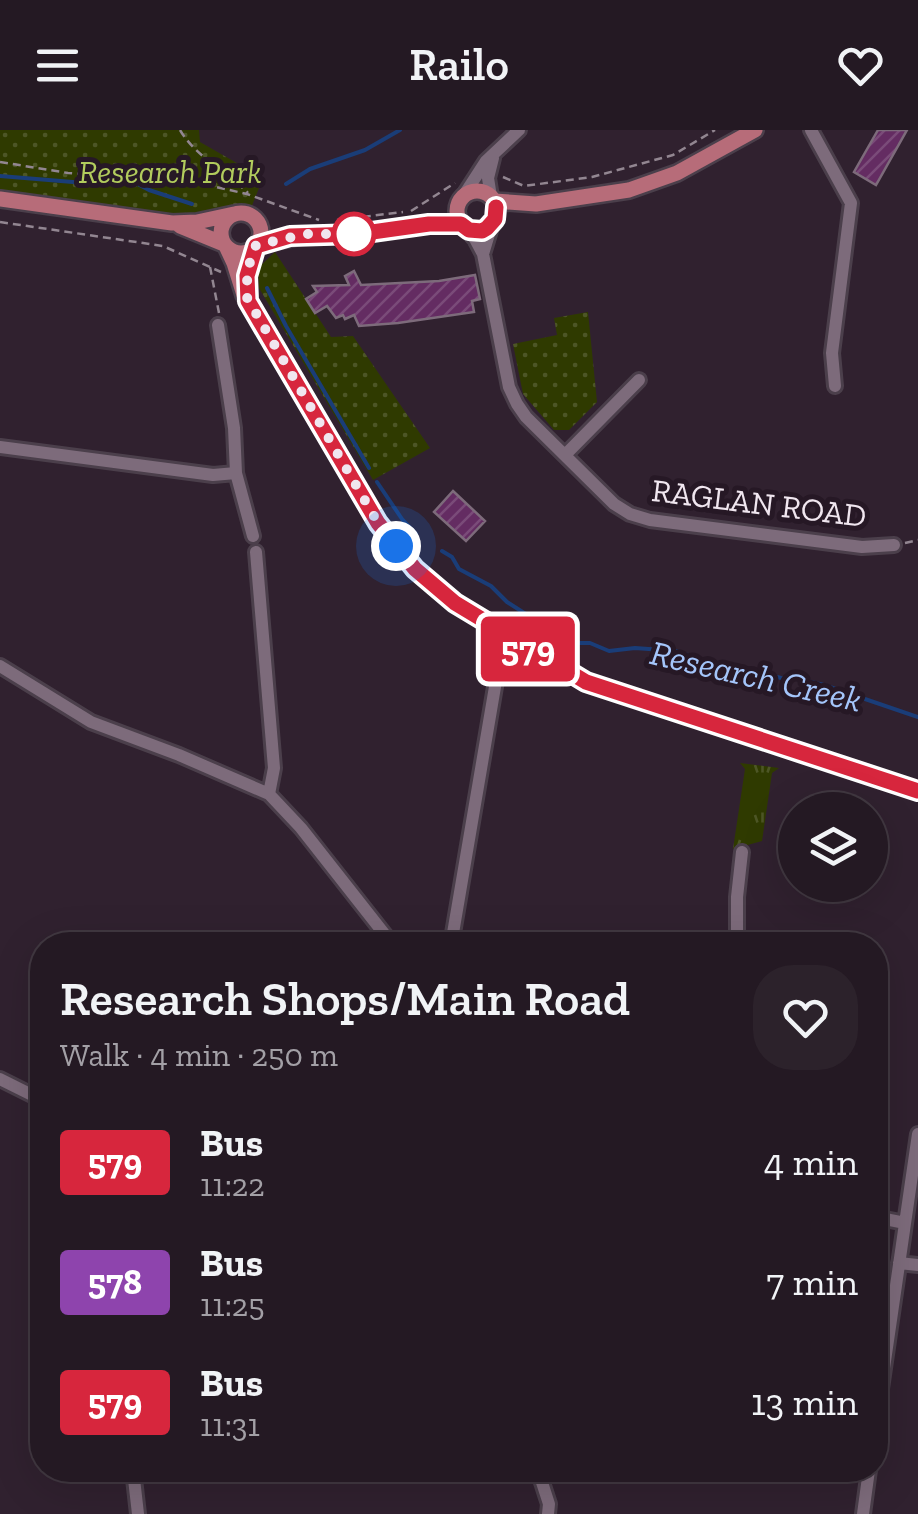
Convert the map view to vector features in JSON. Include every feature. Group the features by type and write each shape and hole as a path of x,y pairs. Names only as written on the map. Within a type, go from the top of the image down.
{"main road":[{"path":"414,225 438,215 460,192 475,191 493,199 536,204 606,195 648,184 689,167 755,130"},
{"path":"460,192 456,210 462,226"},
{"path":"0,198 172,223 244,213 279,228 307,234 358,234 414,225 462,226 482,231 493,222 536,204"},
{"path":"493,199 493,222"},
{"path":"234,214 222,225 220,234 241,290 378,523 415,569 455,603 586,682 918,792"},
{"path":"248,301 247,276 260,231 254,218"},
{"path":"172,223 240,253 307,234"}],"street":[{"path":"460,192 519,130"},
{"path":"811,130 851,203 832,353 835,386"},
{"path":"493,199 489,172 496,152"},
{"name":"RAGLAN ROAD","path":"483,254 493,222"},
{"name":"RAGLAN ROAD","path":"462,226 483,254 508,387 516,404 614,504 650,520 862,548 894,544"},
{"path":"218,325 234,428 236,473 253,536"},
{"path":"565,455 639,380"},
{"path":"0,447 213,475 236,473"},
{"path":"256,552 274,768 269,794"},
{"path":"453,932 504,634"},
{"path":"0,666 91,722 179,754 269,794 301,828 383,932"},
{"path":"737,932 742,852"},
{"path":"0,1079 30,1094"},
{"path":"888,1339 918,1134"},
{"path":"888,1220 905,1223"},
{"path":"899,1262 918,1265"},
{"path":"134,1482 138,1514"},
{"path":"542,1482 548,1514"},
{"path":"863,1514 867,1482"}],"path":[{"path":"180,130 198,152 251,196"},
{"path":"489,172 524,186 592,176 673,156 715,130"},
{"path":"0,162 68,174 105,176 165,171 323,222 412,211 460,192"},
{"path":"0,222 163,246 230,277"},
{"path":"210,265 218,325"}],"green space":[{"name":"Research Park","path":"0,130 199,130 200,142 263,178 251,208 236,206 215,214 177,216 0,190"},
{"path":"275,252 331,337 353,336 430,448 373,480 259,288 258,268"},
{"path":"588,312 597,402 569,430 554,430 523,394 513,344 557,335 554,318"},
{"path":"740,763 779,768 772,773 762,841 733,849 745,769"}],"building":[{"path":"878,130 907,130 876,185 854,172"},
{"path":"354,271 361,285 475,275 480,299 472,301 474,312 398,323 359,326 354,315 336,318 327,306 315,313 306,299 317,292 313,286 349,285 345,276"},
{"path":"453,491 485,521 466,541 434,512"}],"waterway":[{"path":"286,184 310,169 365,150 400,130"},
{"name":"Research Creek","path":"0,176 85,183 130,180 192,204"},
{"name":"Research Creek","path":"267,288 369,468"},
{"name":"Research Creek","path":"377,482 416,534"},
{"name":"Research Creek","path":"442,551 452,557 459,569 491,586 507,602 571,643 590,643 609,651 676,651 715,665 824,685 918,717"}],"bus line":[{"name":"579","path":"496,207 495,219 482,231 469,230 461,224 429,224 358,234 290,236 256,245 250,261 248,301 378,523 415,569 455,603 586,682 918,791"}],"route":[{"path":"354,234 358,234 341,235 307,234 256,245 248,268 246,296 378,523 396,546"}]}
